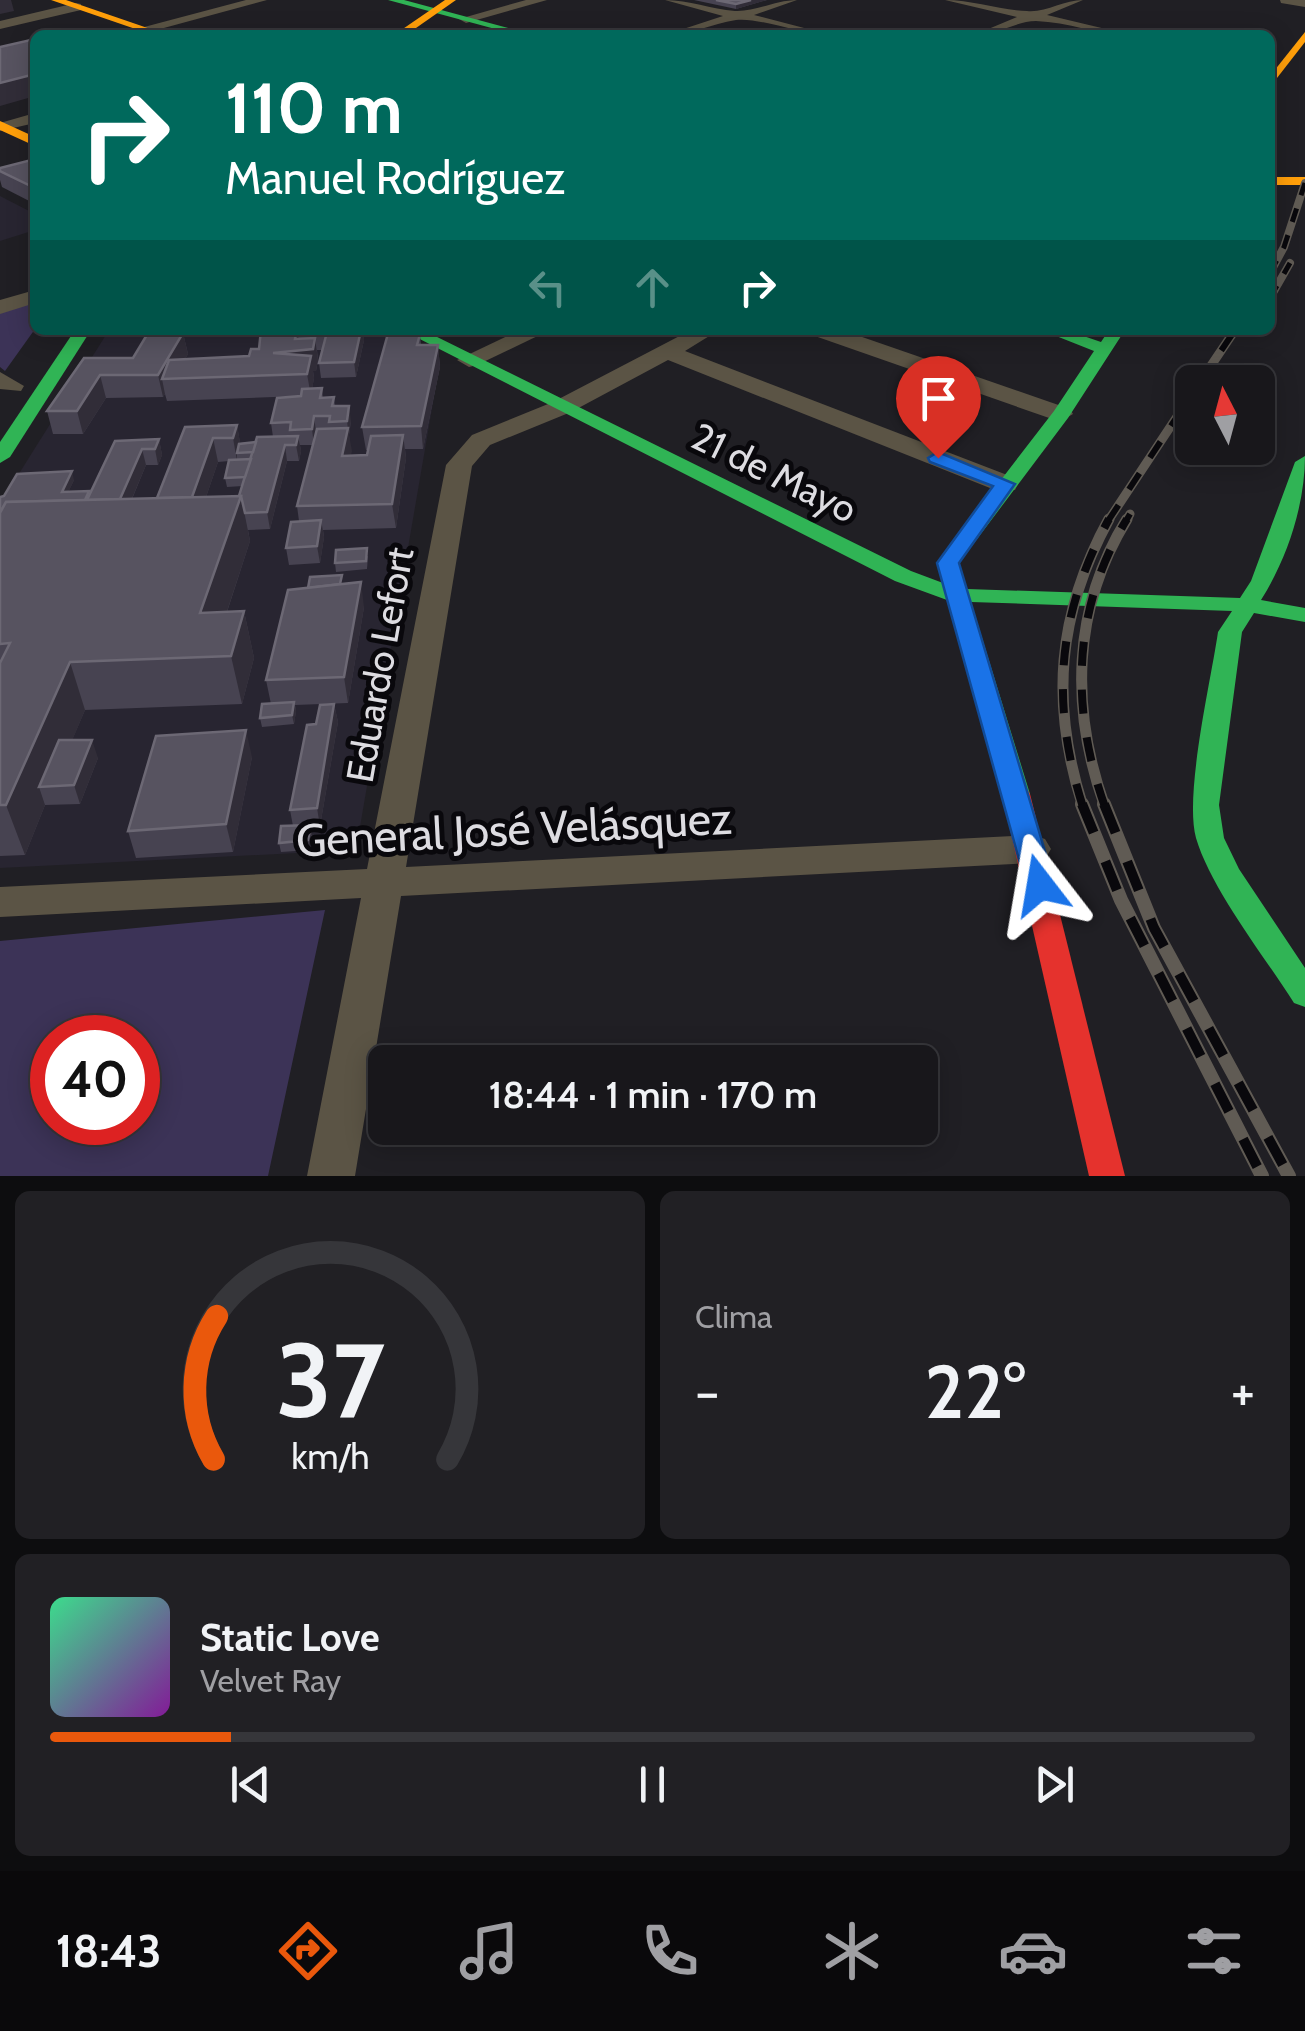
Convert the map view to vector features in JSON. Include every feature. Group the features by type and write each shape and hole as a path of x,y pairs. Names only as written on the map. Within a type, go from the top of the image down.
{"street":[{"path":"161,30 261,0"},
{"path":"393,0 453,8 516,30"},
{"path":"408,30 453,8 540,0"},
{"path":"671,0 801,30"},
{"path":"689,30 791,0"},
{"path":"951,0 1100,30"},
{"path":"994,30 1077,0"},
{"path":"1286,0 1305,3"},
{"path":"0,24 66,3 148,30"},
{"path":"421,30 453,8"},
{"path":"1275,71 1305,35"},
{"path":"2,126 30,119"},
{"path":"2,126 30,140"},
{"path":"1275,182 1305,180"},
{"path":"0,307 30,298"},
{"path":"4,445 80,335"},
{"name":"21 de Mayo","path":"420,335 903,576 956,594 1249,605 1305,615"},
{"path":"469,360 526,335"},
{"name":"Eduardo Lefort","path":"331,1176 458,465 481,440 562,407 699,335"},
{"path":"834,335 1060,414"},
{"path":"1080,335 1111,340 948,563 1032,849 1107,1176"},
{"path":"667,352 1005,484"},
{"path":"1305,462 1262,581 1230,632 1208,759 1207,823 1227,874 1305,994"},
{"name":"General José Velásquez","path":"0,902 1032,849"}],"shaded area":[{"path":"0,196 30,211 30,232 0,241"},
{"path":"30,300 31,335 5,371 0,367 0,310"},
{"path":"106,335 386,335 440,362 356,850 0,868 0,504"},
{"path":"325,910 268,1176 0,1176 0,941"}],"building":[{"path":"716,0 751,0 736,4"},
{"path":"30,40 30,75 0,83 0,47"},
{"path":"30,160 30,186 0,171"},
{"path":"147,335 182,335 158,375 100,375 77,411 47,411 84,358 133,358"},
{"path":"260,335 315,338 313,349 273,353 311,356 307,374 162,379 169,360 249,356 251,349 259,349"},
{"path":"326,335 360,335 354,362 319,363"},
{"path":"388,335 420,335 417,345 438,345 421,426 362,427"},
{"path":"322,388 320,398 334,397 332,406 349,406 347,421 329,422 330,416 314,416 312,429 290,430 291,422 271,423 277,398 301,396 302,389"},
{"path":"237,425 233,438 213,438 192,497 157,498 185,427"},
{"path":"348,428 342,456 367,455 371,436 403,435 392,504 297,506 317,429"},
{"path":"298,436 296,445 285,445 267,512 245,513 239,496 257,437"},
{"path":"159,439 155,449 142,449 120,499 87,500 115,441"},
{"path":"256,442 253,452 237,453 239,444"},
{"path":"251,459 245,477 225,478 229,460"},
{"path":"72,471 62,492 89,491 85,500 6,502 0,513 0,497 17,474"},
{"path":"241,496 200,613 244,611 231,656 70,662 6,805 0,805 0,663 10,643 0,644 0,513 6,502"},
{"path":"321,520 317,546 286,548 291,522"},
{"path":"367,548 366,561 335,563 336,550"},
{"path":"342,575 340,584 308,588 310,577"},
{"path":"361,582 344,677 266,680 288,590"},
{"path":"294,702 292,715 260,718 262,704"},
{"path":"334,704 317,808 290,810 307,725 316,724 320,705"},
{"path":"246,730 226,824 128,831 156,736"},
{"path":"59,740 92,740 74,785 39,787"},
{"path":"311,825 308,840 279,843 281,826"}],"railway":[{"path":"1275,264 1305,183"},
{"path":"1275,289 1290,263"},
{"path":"1211,365 1232,335"},
{"path":"1108,521 1175,420"},
{"path":"1126,521 1130,514"},
{"path":"1104,805 1086,733 1082,660 1095,588 1127,519"},
{"path":"1083,805 1066,731 1064,660 1078,589 1108,521"},
{"path":"1083,805 1121,900 1262,1176"},
{"path":"1104,805 1154,928 1289,1176"}],"traffic: fast":[{"path":"393,0 510,30"},
{"path":"0,457 80,335"},
{"path":"420,335 903,576 956,595 1249,605 1305,615"},
{"path":"1064,335 1106,349"},
{"path":"1016,794 948,563 1061,414 1114,335"},
{"path":"1305,462 1262,581 1230,632 1205,805 1210,838 1227,874 1305,994"}],"traffic: slow":[{"path":"56,0 148,30"},
{"path":"406,30 451,0"},
{"path":"1275,77 1305,35"},
{"path":"0,125 30,140"},
{"path":"1275,181 1305,181"}],"traffic: jam":[{"path":"1016,794 1107,1176"}],"route":[{"path":"938,458 1005,484 948,563 1040,885"}]}
